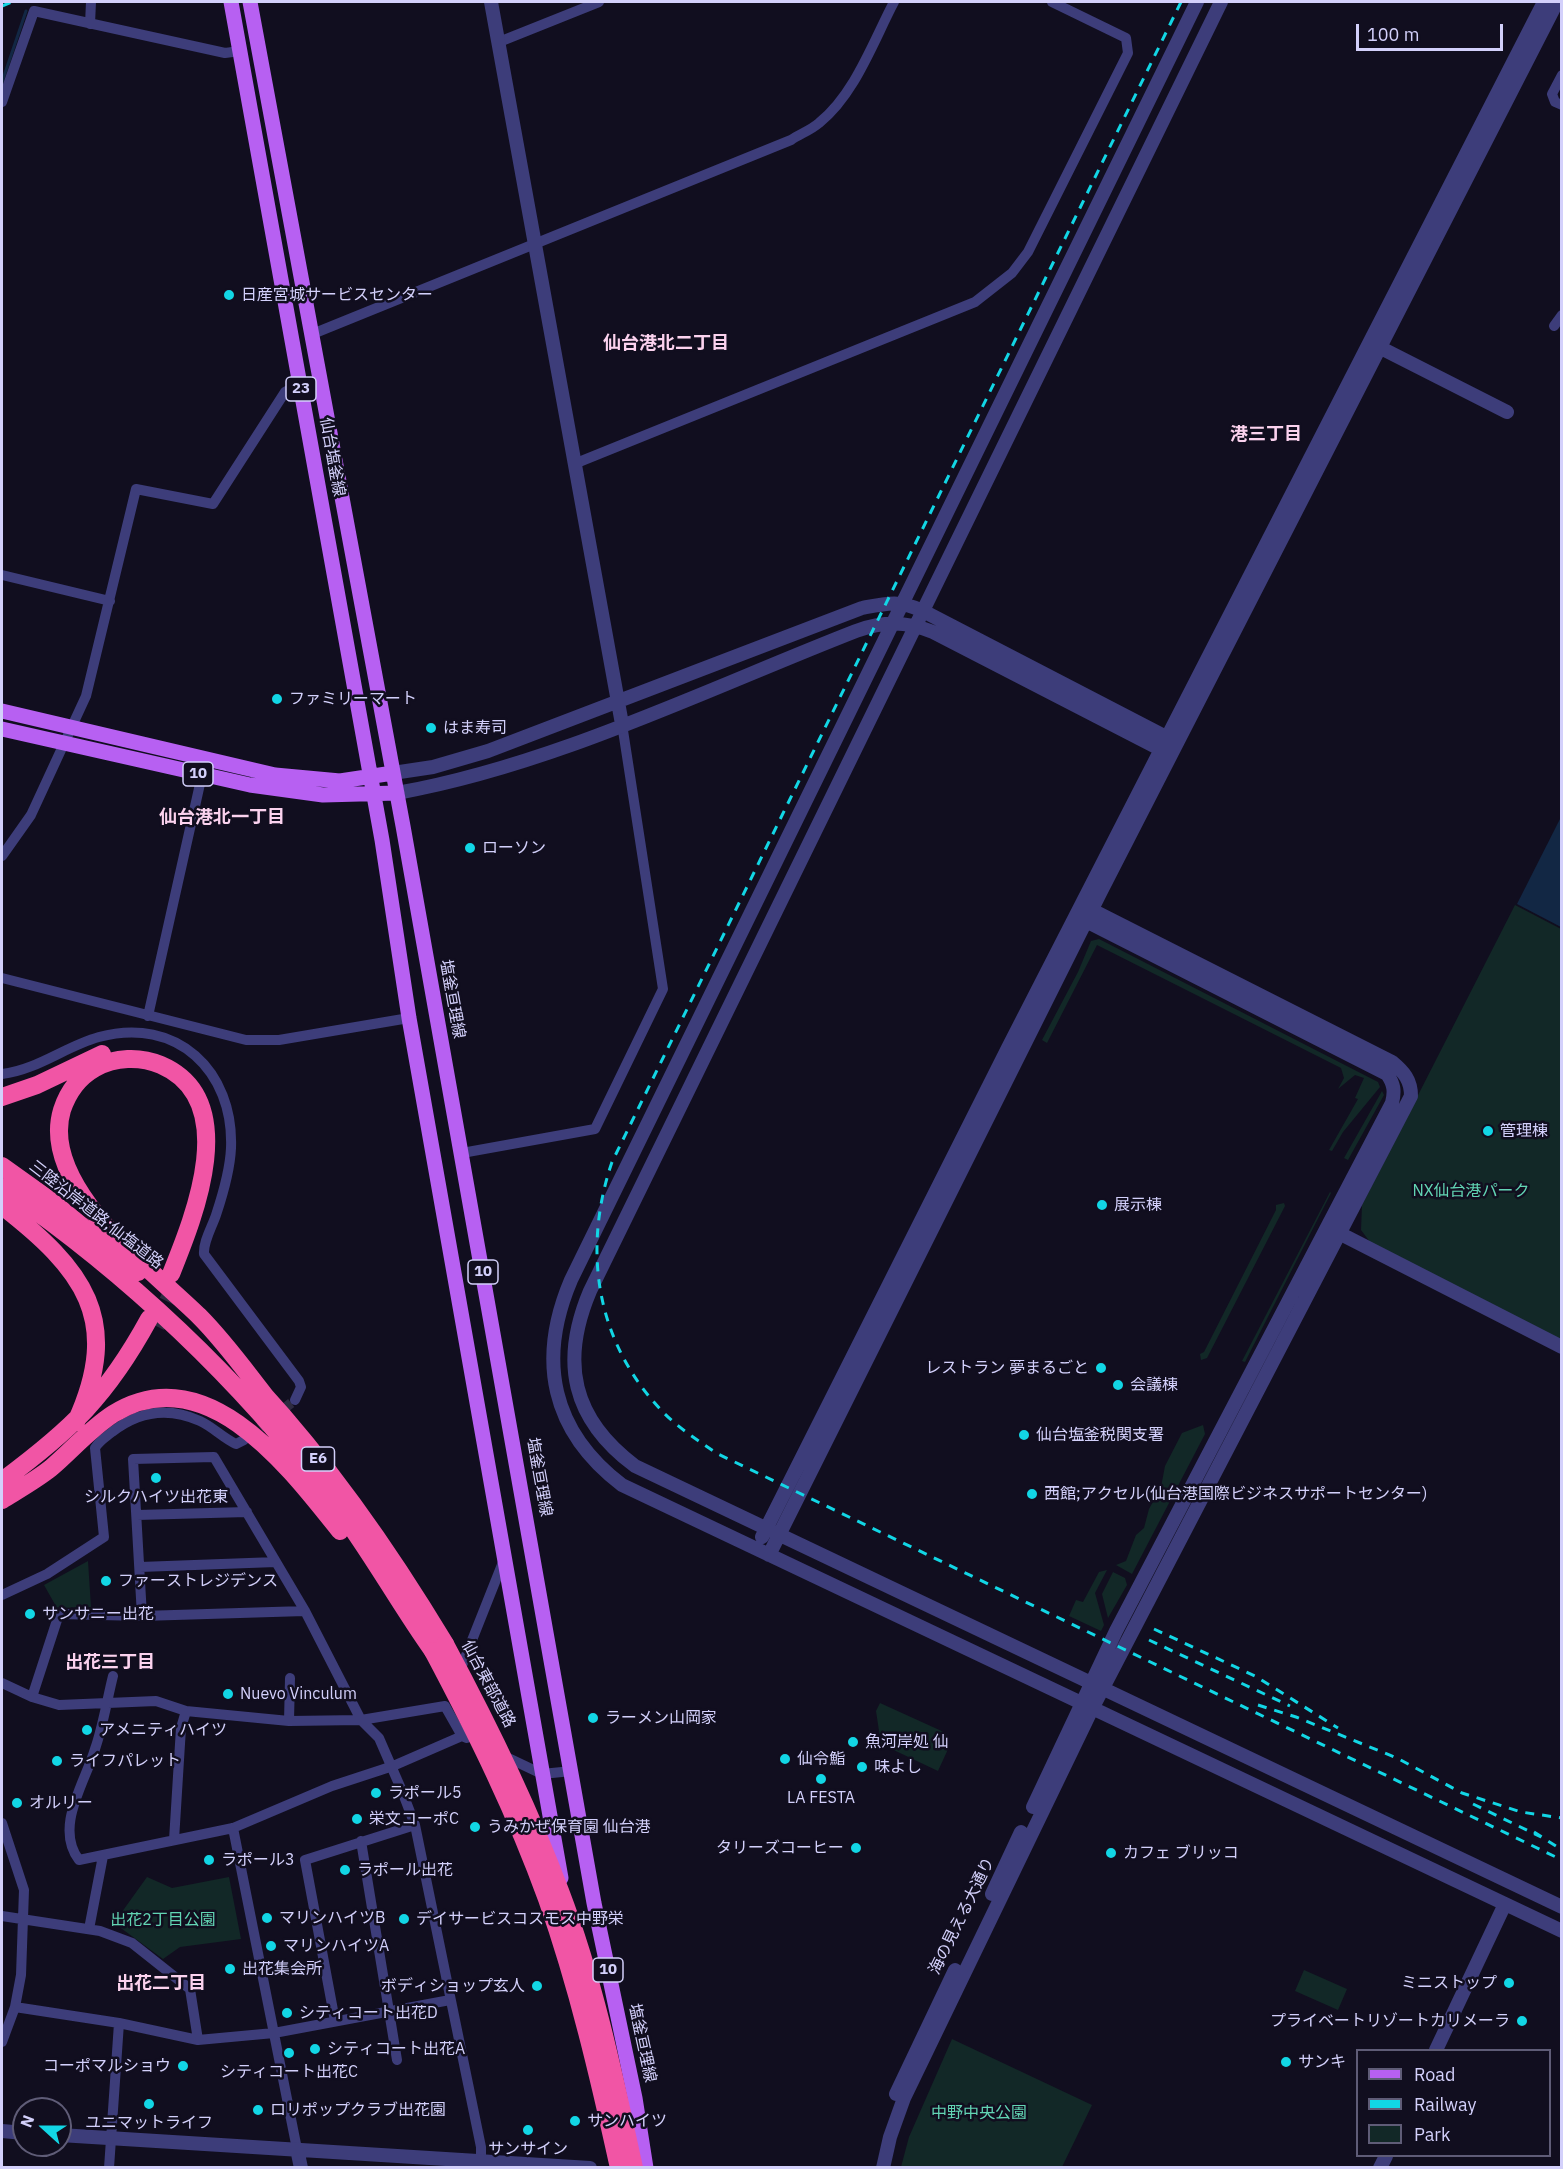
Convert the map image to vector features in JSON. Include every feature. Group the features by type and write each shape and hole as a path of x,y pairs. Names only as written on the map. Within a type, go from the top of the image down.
{"highway":[{"path":"2,1097 37,1085 91,1058 124,1049 139,1049 160,1054 190,1073 212,1109 216,1146 214,1167 203,1215 174,1277 200,1193 206,1153 204,1116 190,1089 163,1065 134,1058 106,1063 83,1077 65,1101 61,1114 59,1142 74,1184 100,1218 227,1345 266,1397"},
{"name":"三陸沿岸道路;仙塩道路","path":"2,1166 51,1201 157,1313"},
{"name":"三陸沿岸道路;仙塩道路","path":"2,1187 60,1230 157,1313"},
{"path":"2,1206 64,1262 84,1290 90,1305 95,1321 97,1354 89,1393 76,1422"},
{"path":"2,1481 54,1442 76,1422 106,1388 157,1313"},
{"path":"75,1445 157,1313"},
{"name":"仙台東部道路","path":"157,1313 266,1397 341,1489 411,1587 436,1647 497,1778 547,1900 591,2045 619,2168"},
{"name":"仙台東部道路","path":"157,1313 238,1390 307,1468 373,1556 488,1722 561,1892 605,2040 634,2168"},
{"path":"2,1500 49,1470 75,1445 113,1415 160,1397 191,1400 224,1415 262,1444 296,1478 436,1647"}],"main road":[{"name":"仙台塩釜線","path":"231,2 369,778"},
{"name":"仙台塩釜線","path":"250,2 393,774"},
{"name":"10","path":"2,711 275,775 340,781 393,774"},
{"name":"10","path":"2,729 202,775 292,791 373,795 397,793"},
{"name":"塩釜亘理線","path":"393,774 594,1903 646,2168"},
{"name":"10","path":"369,778 503,1562 612,2168"}],"street":[{"path":"90,24 91,2"},
{"path":"462,1153 595,1129 663,989 618,700 491,2"},
{"path":"500,42 599,2"},
{"path":"310,335 791,140 818,123 853,81 894,2"},
{"path":"574,464 975,302 1012,273 1028,252 1128,53 1126,38 1052,2"},
{"path":"1197,2 585,1249 560,1306 554,1330 552,1378 562,1411 588,1455 622,1485 1562,1931"},
{"path":"1221,2 593,1283 574,1338 574,1366 579,1394 606,1442 635,1466 771,1533 1562,1907"},
{"path":"1374,344 1544,2"},
{"path":"756,1549 771,1533 1167,745 1374,344 1557,2"},
{"path":"2,102 34,11 225,53 240,51"},
{"path":"1558,103 1552,94 1562,75"},
{"path":"1554,326 1562,315"},
{"path":"1374,344 1507,412"},
{"path":"2,856 31,815 86,696 136,489 213,504 285,392 300,384"},
{"path":"2,575 110,601"},
{"path":"393,774 488,751 546,731 618,700 862,608 903,602 1167,745"},
{"path":"397,793 452,783 497,771 874,624 894,622 916,625 1167,745"},
{"path":"148,1016 202,775"},
{"path":"1084,913 1387,1074 1393,1083 1395,1093 1392,1103 1326,1226 1097,1686"},
{"path":"1084,913 1392,1062 1404,1072 1411,1087 1411,1096 1340,1233 1097,1686"},
{"path":"2,978 246,1040 279,1040 409,1018"},
{"path":"2,1074 20,1070 96,1038 117,1032 152,1033 183,1047 205,1063 218,1083 228,1113 231,1149 223,1192 204,1254 299,1381 301,1387 295,1400"},
{"path":"1326,1226 1562,1347"},
{"path":"2,1595 56,1569 104,1537 95,1448 121,1425 131,1419 160,1412 194,1419 214,1428 236,1444 244,1440"},
{"path":"142,1616 133,1459 214,1457 305,1611 361,1720 380,1738 393,1766 415,1824 481,2147 481,2160"},
{"path":"137,1515 247,1512"},
{"path":"769,1556 771,1533"},
{"path":"140,1567 276,1562"},
{"path":"503,1562 446,1706 462,1736 542,1774 572,1771"},
{"path":"32,1697 59,1614 142,1616 305,1611"},
{"path":"113,1676 95,1750 76,1794 69,1840 79,1860 233,1828 332,1786 393,1766 462,1736"},
{"path":"289,1721 290,1678"},
{"path":"2,1683 32,1697 59,1705 106,1705 156,1701 186,1711 289,1721 361,1720 446,1706"},
{"name":"海の見える大通り","path":"873,2168 897,2092 1097,1686"},
{"path":"883,2168 890,2137 904,2098 1087,1707"},
{"path":"174,1840 181,1728 186,1711"},
{"path":"2,1823 24,1890 21,1975 15,2007 2,2042"},
{"path":"335,2021 304,1860 415,1824"},
{"path":"233,1828 301,2168"},
{"path":"361,1841 397,2061"},
{"path":"88,1929 102,1856"},
{"path":"1436,2049 1505,1904"},
{"path":"2,1916 22,1917 100,1931 132,1944 190,1989 198,2040"},
{"path":"15,2007 198,2040 274,2033 450,2000"},
{"path":"109,2168 119,2024"},
{"path":"72,2136 590,2168"}],"green space":[{"name":"NX仙台港パーク","path":"1515,905 1561,929 1561,1340 1370,1242 1361,1230 1362,1205"},
{"path":"1099,939 1378,1082 1380,1087 1343,1132 1332,1151 1329,1150 1358,1099 1355,1098 1364,1078 1355,1075 1338,1089 1344,1078 1341,1068 1097,945 1047,1043 1042,1040 1078,972 1091,941"},
{"path":"1382,1091 1384,1095 1348,1160 1344,1158"},
{"path":"1330,1192 1245,1362 1242,1361"},
{"path":"1284,1203 1285,1206 1207,1358 1201,1360 1200,1354 1204,1352 1276,1210 1276,1205"},
{"path":"1203,1425 1205,1434 1132,1574 1116,1565 1126,1561 1136,1535 1144,1528 1149,1509 1161,1487 1165,1466 1182,1433"},
{"path":"88,1561 91,1607 57,1608 44,1585"},
{"path":"1107,1570 1095,1593 1104,1625 1101,1631 1069,1616 1076,1600 1083,1602 1099,1572"},
{"path":"1113,1572 1125,1578 1127,1585 1108,1618 1102,1594"},
{"path":"880,1703 946,1733 949,1747 938,1771 881,1744 876,1711"},
{"name":"出花2丁目公園","path":"147,1877 172,1888 229,1877 241,1939 180,1947 163,1959 114,1923"},
{"path":"1304,1970 1347,1989 1338,2010 1295,1991"},
{"name":"中野中央公園","path":"952,2039 1092,2105 1062,2167 901,2167 909,2137"}],"water":[{"path":"1561,817 1561,927 1517,904"}],"waterway":[{"path":"2,82 26,11"}],"tunnel":[{"path":"156,1326 178,1281"},
{"path":"248,1437 295,1400"}],"railway":[{"path":"2,6 12,2"},
{"path":"1181,2 612,1162 603,1195 598,1228 597,1261 601,1294 609,1325 622,1355 640,1384 668,1417 716,1453 1562,1860"},
{"path":"1154,1629 1255,1676 1338,1728"},
{"path":"1149,1640 1290,1706"},
{"path":"1258,1705 1296,1717 1397,1758 1462,1793 1521,1812 1562,1818"},
{"path":"1473,1804 1541,1837"},
{"path":"1534,1832 1562,1850"}],"place":[{"name":"日産宮城サービスセンター","path":"229,295"},
{"name":"ファミリーマート","path":"277,699"},
{"name":"はま寿司","path":"431,728"},
{"name":"ローソン","path":"470,848"},
{"name":"管理棟","path":"1488,1131"},
{"name":"展示棟","path":"1102,1205"},
{"name":"レストラン 夢まるごと","path":"1101,1368"},
{"name":"会議棟","path":"1118,1385"},
{"name":"仙台塩釜税関支署","path":"1024,1435"},
{"name":"シルクハイツ出花東","path":"156,1478"},
{"name":"西館;アクセル(仙台港国際ビジネスサポートセンター)","path":"1032,1494"},
{"name":"ファーストレジデンス","path":"106,1581"},
{"name":"サンサニー出花","path":"30,1614"},
{"name":"Nuevo Vinculum","path":"228,1694"},
{"name":"ラーメン山岡家","path":"593,1718"},
{"name":"アメニティハイツ","path":"87,1730"},
{"name":"魚河岸処 仙","path":"853,1742"},
{"name":"仙令鮨","path":"785,1759"},
{"name":"ライフパレット","path":"57,1761"},
{"name":"味よし","path":"862,1767"},
{"name":"LA FESTA","path":"821,1779"},
{"name":"ラポール5","path":"376,1793"},
{"name":"オルリー","path":"17,1803"},
{"name":"栄文コーポC","path":"357,1819"},
{"name":"うみかぜ保育園 仙台港","path":"475,1827"},
{"name":"タリーズコーヒー","path":"856,1848"},
{"name":"カフェ ブリッコ","path":"1111,1853"},
{"name":"ラポール3","path":"209,1860"},
{"name":"ラポール出花","path":"345,1870"},
{"name":"マリンハイツB","path":"267,1918"},
{"name":"デイサービスコスモス中野栄","path":"404,1919"},
{"name":"マリンハイツA","path":"271,1946"},
{"name":"出花集会所","path":"230,1969"},
{"name":"ミニストップ","path":"1509,1983"},
{"name":"ボディショップ玄人","path":"537,1986"},
{"name":"シティコート出花D","path":"287,2013"},
{"name":"プライベートリゾートカリメーラ","path":"1522,2021"},
{"name":"シティコート出花A","path":"315,2049"},
{"name":"シティコート出花C","path":"289,2053"},
{"name":"サンキ","path":"1286,2062"},
{"name":"コーポマルショウ","path":"183,2066"},
{"name":"ユニマットライフ","path":"149,2104"},
{"name":"ロリポップクラブ出花園","path":"258,2110"},
{"name":"サンハイツ","path":"575,2121"},
{"name":"サンサイン","path":"528,2130"}],"district":[{"name":"仙台港北二丁目","path":"666,344"},
{"name":"港三丁目","path":"1266,435"},
{"name":"仙台港北一丁目","path":"222,818"},
{"name":"出花三丁目","path":"110,1663"},
{"name":"出花二丁目","path":"161,1984"}]}
